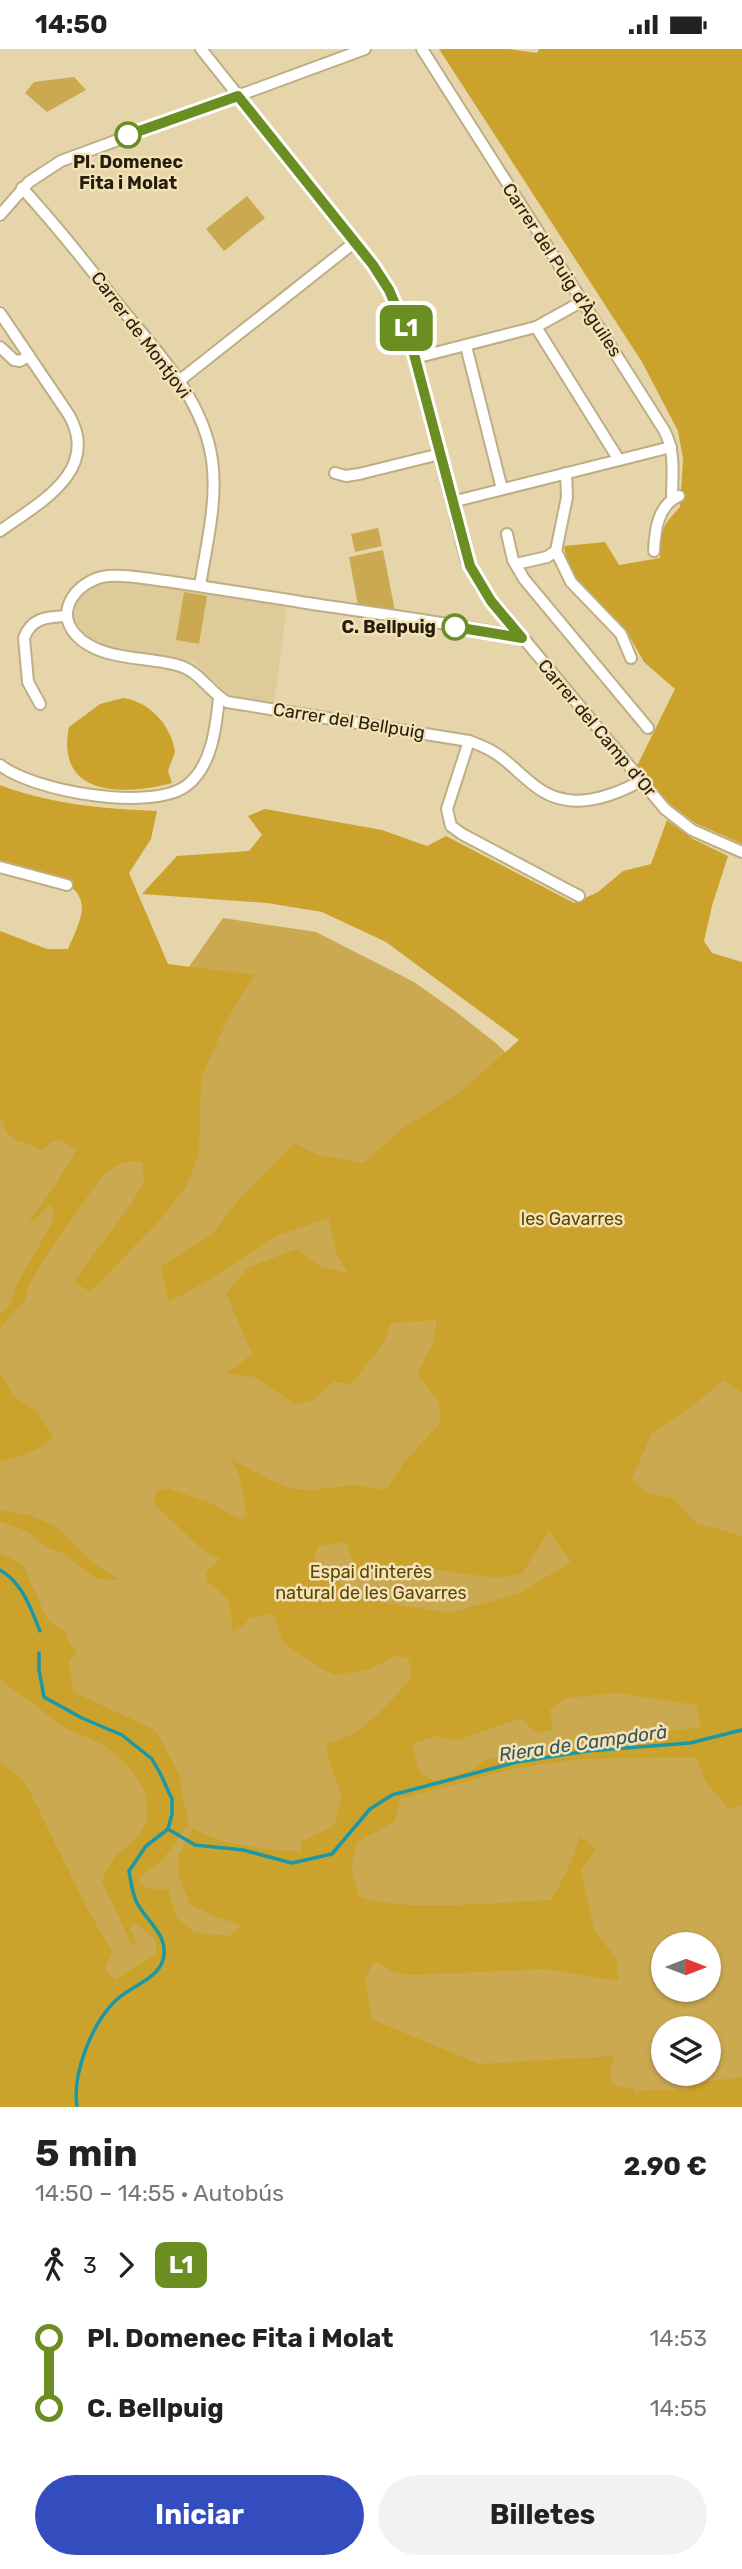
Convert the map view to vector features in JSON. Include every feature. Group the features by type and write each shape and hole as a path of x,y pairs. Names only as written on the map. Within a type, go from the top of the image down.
{"street":[{"name":"Carrer del Camp d'Or","path":"201,49 355,242 389,290 415,358 470,566 491,601 665,809 692,830 742,852"},
{"path":"0,215 22,188 61,161 212,103 365,49"},
{"name":"Carrer del Puig d'Àguiles","path":"422,49 664,430 671,447 676,497 666,505 660,516 654,551"},
{"name":"Carrer de Montjovi","path":"22,188 179,381 204,426 212,462 211,510 200,586"},
{"path":"179,381 355,242"},
{"path":"415,358 536,327 581,302"},
{"path":"0,313 76,426 79,442 70,471 54,492 0,531"},
{"path":"536,327 619,460"},
{"path":"466,345 502,489"},
{"path":"0,347 14,360 20,361 29,356"},
{"path":"452,502 671,447"},
{"path":"335,473 346,476 359,474 440,454"},
{"path":"566,473 567,496 556,551 571,582 621,634 632,659"},
{"path":"507,534 513,561 524,579 648,727"},
{"path":"516,563 547,557 556,551"},
{"path":"40,705 27,682 24,638 26,631 36,621 66,616 71,600 82,587 100,577 119,575 200,586 522,638"},
{"name":"Carrer del Bellpuig","path":"66,616 67,623 78,636 95,648 187,669 203,680 219,698 235,704 469,741 504,757 538,788 556,798 594,800 641,781"},
{"path":"0,765 31,783 105,797 170,793 186,786 204,762 212,739 219,698"},
{"path":"469,741 447,809 451,825 579,896"},
{"path":"0,867 67,885"}],"shaded area":[{"path":"112,580 287,606 274,703 227,694 194,662 94,641 80,629 74,617 77,601 85,589 98,582"}],"green space":[{"path":"439,49 509,49 537,53 539,49 742,49 742,844 695,823 666,801 637,766 675,689 644,662 626,630 569,570 564,546 605,542 619,565 660,558 663,530 680,507 683,459 678,431 642,362"},
{"path":"74,77 86,90 47,112 25,93 34,82"},
{"path":"247,196 265,218 224,251 206,229"},
{"path":"378,528 382,546 355,552 351,534"},
{"path":"383,550 395,611 358,605 349,557"},
{"path":"184,592 207,596 199,644 176,640"},
{"path":"123,698 142,704 164,724 175,752 168,771 172,783 134,790 115,789 97,786 83,779 72,767 67,750 69,727 100,704"},
{"path":"0,785 38,797 77,804 157,811 151,839 129,873 168,964 254,975 228,1018 201,1078 199,1154 186,1186 160,1220 90,1292 74,1281 141,1188 144,1181 143,1164 139,1161 123,1163 102,1176 46,1256 29,1285 25,1301 0,1328 0,1315 10,1305 16,1286 51,1225 55,1210 49,1205 33,1222 30,1219 55,1186 76,1150 62,1140 51,1142 43,1150 16,1139 7,1131 0,1115 0,931 47,949 68,949 79,923 82,907 79,896 72,887 62,881 50,875 0,862"},
{"name":"les Gavarres","path":"265,809 382,830 427,846 446,836 574,903 598,892 623,871 651,864 667,820 693,839 728,856 704,941 712,953 742,962 742,1393 723,1380 700,1400 651,1434 632,1479 646,1493 673,1498 696,1523 742,1536 742,1805 729,1809 706,1782 696,1757 579,1759 516,1768 400,1799 394,1822 357,1842 351,1869 359,1896 375,1901 452,1905 551,1900 567,1872 580,1836 596,1850 581,1870 594,1930 616,1958 619,1981 545,1969 412,1975 394,1972 375,1961 365,1978 371,2019 479,2064 614,2056 609,2073 613,2085 634,2089 636,2093 648,2090 688,2090 692,2086 721,2086 721,2080 742,2077 742,2107 0,2107 0,1762 25,1782 88,1910 112,1952 105,1969 115,1980 156,1954 156,1939 134,1923 129,1927 136,1941 132,1945 102,1881 113,1860 139,1835 146,1819 148,1806 139,1782 112,1751 62,1726 9,1687 0,1677 0,1553 23,1565 47,1619 65,1632 70,1645 77,1650 69,1661 73,1692 153,1729 180,1776 189,1825 162,1860 138,1878 147,1888 168,1890 177,1918 195,1933 231,1936 241,1925 211,1915 190,1904 178,1874 178,1857 193,1828 231,1843 302,1852 300,1842 334,1826 342,1795 330,1764 326,1742 337,1741 360,1729 410,1680 410,1663 407,1658 395,1656 370,1669 335,1675 283,1643 274,1616 267,1614 249,1618 233,1632 228,1602 206,1581 206,1573 220,1559 204,1551 154,1504 156,1491 168,1488 210,1503 239,1519 247,1515 240,1477 231,1459 293,1489 314,1490 353,1485 386,1490 405,1461 441,1422 438,1400 418,1376 433,1343 436,1320 391,1323 385,1341 351,1384 333,1382 317,1398 296,1405 255,1377 226,1374 252,1354 226,1293 249,1267 297,1249 321,1267 348,1273 336,1253 329,1218 276,1236 169,1302 161,1267 214,1232 239,1199 294,1143 318,1155 363,1163 402,1129 460,1092 519,1040 386,942 322,912 267,903 142,894 177,856 249,851 262,835 248,816","holes":["549,1531 571,1562 518,1594 448,1613 356,1598 314,1558 318,1546 346,1542 359,1578 433,1569 496,1578 522,1574","618,1693 696,1705 701,1727 572,1743 486,1759 472,1770 434,1781 420,1773 412,1744 436,1736 455,1741 521,1718 536,1733 553,1730 550,1710 566,1698"]},
{"name":"Espai d'interès natural de les Gavarres","path":"223,918 316,932 414,982 497,1044 514,1061 742,1220 742,2107 0,2107 0,951 188,968"},
{"path":"0,1372 14,1397 36,1411 53,1436 37,1449 0,1462"},
{"path":"0,1510 29,1515 55,1526 96,1565 120,1580 97,1579 64,1554 44,1546 28,1532 0,1521"}],"waterway":[{"path":"0,1570 20,1589 40,1631"},
{"path":"39,1653 44,1697 82,1718 122,1735 152,1759 172,1799 168,1829 146,1846 129,1871 137,1903 160,1936 164,1951 163,1960 155,1973 114,2002 98,2024 80,2066 77,2107"},
{"name":"Riera de Campdorà","path":"168,1829 195,1845 243,1850 292,1863 332,1854 370,1809 392,1795 517,1762 587,1751 690,1743 742,1730"}],"bus line":[{"name":"L1","path":"128,135 238,96 373,265 389,290 410,339 466,558 481,587 522,638 455,627"}],"place":[{"name":"Pl. Domenec Fita i Molat","path":"128,135"},
{"name":"C. Bellpuig","path":"455,627"}]}
